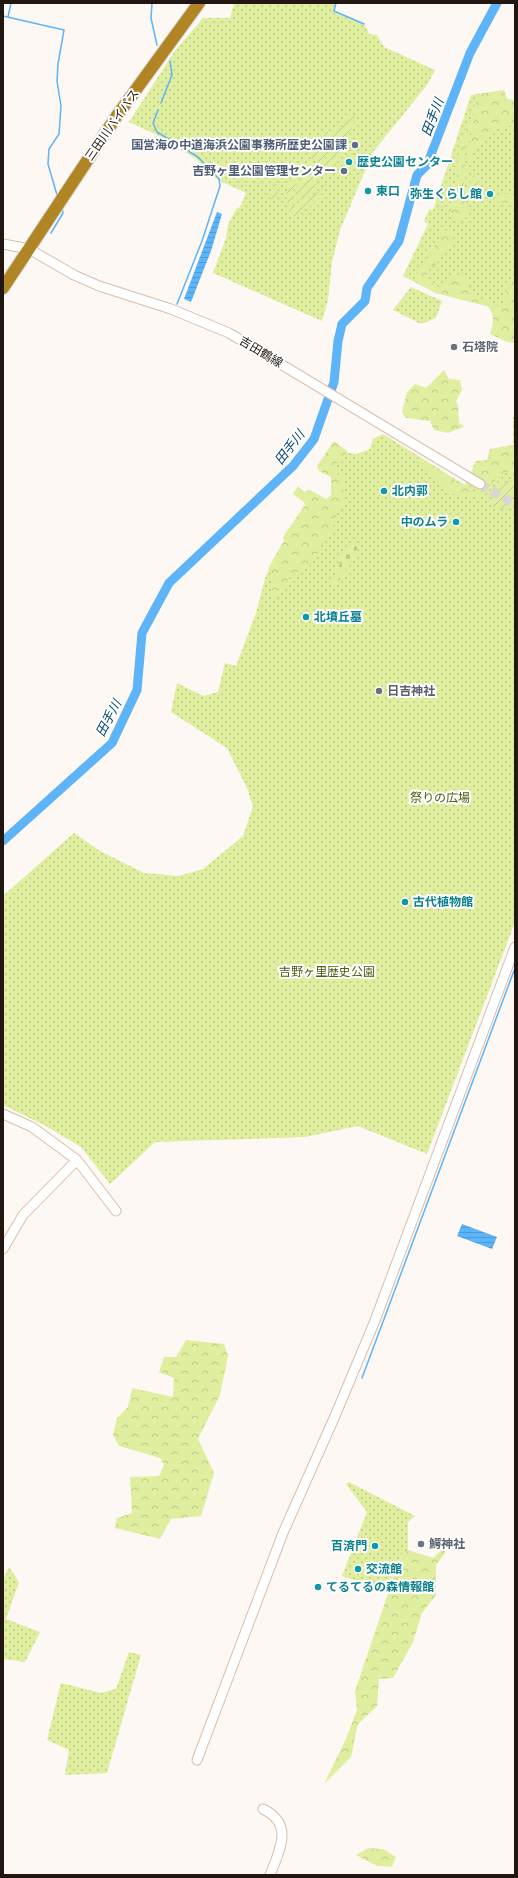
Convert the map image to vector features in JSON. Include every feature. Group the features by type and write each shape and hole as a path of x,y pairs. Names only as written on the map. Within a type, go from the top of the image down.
{"highway":[{"name":"三田川バイパス","path":"3,288 116,117 199,3"}],"street":[{"name":"吉田鶴線","path":"3,244 29,249 80,278 193,317 229,333 480,484"},
{"path":"196,1760 282,1533 336,1416 374,1323 515,947"},
{"path":"3,1114 32,1126 77,1160 116,1212"},
{"path":"3,1249 23,1215 77,1160"},
{"path":"263,1809 274,1814 280,1821 283,1832 281,1844 270,1875"}],"green space":[{"path":"234,3 335,3 334,12 365,25 369,34 377,35 384,47 435,70 427,85 373,152 340,230 332,262 328,300 322,321 213,273 226,238 228,225 236,209 240,207 246,193 218,180 196,159 157,135 129,122 174,52 203,18 230,18"},
{"path":"504,90 507,99 515,100 515,125 497,130 484,137 476,148 469,165 468,152 475,123 473,108 480,94"},
{"path":"498,91 502,102 515,102 515,337 499,313 487,306 436,293 403,276 428,224 424,222 429,209 433,210 471,95"},
{"path":"350,113 357,116 344,145 331,148 323,133 341,128"},
{"path":"470,118 472,126 464,160 467,171 464,183 470,212 466,218 455,221 449,216 455,192 459,152 465,128"},
{"path":"312,139 320,140 329,150 321,166 307,154 307,148"},
{"path":"330,150 342,150 333,171 323,166"},
{"path":"299,175 293,191 296,203 288,204 286,197 288,186 294,176"},
{"path":"302,175 318,178 312,193 298,201 295,193"},
{"path":"474,175 477,176 480,183 479,188 475,190 470,189 469,184"},
{"path":"275,183 278,186 277,199 274,200 269,197"},
{"path":"329,183 319,198 306,209 296,216 292,217 289,214 289,207 299,204 319,192 325,184"},
{"path":"501,194 509,194 515,199 515,202 499,203 497,201"},
{"path":"443,230 451,231 455,235 439,261 430,269 427,276 428,279 435,286 440,287 444,286 457,275 461,275 469,281 471,295 499,306 505,302 507,287 515,278 515,343 507,342 490,334 493,315 487,306 436,293 415,282 420,268"},
{"path":"411,287 442,301 436,318 421,324 393,310"},
{"path":"444,370 449,379 460,380 462,390 456,401 458,405 459,423 465,426 448,433 434,430 430,421 406,418 402,412 407,392 415,384 426,388"},
{"name":"吉野ヶ里歴史公園","path":"515,416 515,922 427,1154 358,1126 305,1137 155,1142 110,1184 81,1147 44,1125 3,1105 3,896 74,833 100,851 144,873 179,876 203,869 243,836 253,806 247,788 227,748 171,712 177,683 203,696 218,692 225,663 236,666 256,613 266,575 307,505 325,505 333,496 335,484 330,469 340,452 357,454 370,449 373,439 383,434 465,485 476,461 487,460 490,449 513,445 513,417"},
{"path":"334,441 348,452 339,459 335,470 337,474 344,478 343,492 347,503 339,507 337,520 310,566 291,576 270,604 273,586 270,579 271,572 268,569 284,540 283,538 285,534 305,505 304,502 293,494 298,486 304,492 310,490 326,499 331,495 331,477 319,471 317,466"},
{"path":"515,446 515,470 501,474 479,498 454,494 416,462 419,459 425,462 475,493 485,476 475,471 480,463 489,462 493,449"},
{"path":"515,479 513,498 508,506 499,510 491,505 490,500 494,492 506,482"},
{"path":"353,539 358,543 355,554 344,574 337,583 334,584 332,582 340,564 339,560"},
{"path":"186,1340 224,1344 228,1356 220,1395 198,1439 214,1473 201,1516 171,1519 160,1539 115,1528 117,1518 132,1513 130,1477 159,1476 164,1465 160,1458 119,1446 113,1435 117,1418 128,1407 132,1388 173,1397 174,1378 159,1372 164,1357 176,1357"},
{"path":"349,1482 415,1516 408,1522 408,1550 401,1555 387,1592 342,1576 367,1512 346,1484"},
{"path":"445,1547 445,1553 436,1565 436,1595 422,1613 413,1642 393,1678 379,1679 377,1706 358,1724 351,1757 324,1784 346,1739 357,1710 355,1691 401,1555 408,1550 433,1558"},
{"path":"9,1567 19,1582 6,1619 40,1632 25,1662 3,1659 3,1580"},
{"path":"129,1652 141,1655 107,1773 65,1775 69,1750 47,1740 61,1683 101,1693 116,1689"},
{"path":"368,1848 383,1849 396,1857 392,1867 377,1866 356,1855"}],"water":[{"path":"217,212 222,214 211,251 191,302 184,299"},
{"path":"462,1224 497,1237 492,1249 457,1236"}],"waterway":[{"path":"8,17 11,3"},
{"path":"152,3 151,18 157,45"},
{"path":"336,3 334,11 364,24"},
{"name":"田手川","path":"3,841 112,743 137,690 142,633 169,583 293,466 314,439 334,382 338,341 342,324 365,301 367,288 399,241 417,175 427,165 470,53 497,3"},
{"path":"3,16 64,30 58,64 57,81 61,106 59,134 49,149 48,164 57,195"},
{"path":"161,103 172,75 170,61"},
{"path":"158,110 153,123 157,132 198,157 219,179 220,186 202,241 177,304"},
{"path":"51,233 63,213 62,208"},
{"path":"362,1378 515,968"}],"tunnel":[{"path":"480,484 515,504"}],"place":[{"name":"国営海の中道海浜公園事務所歴史公園課","path":"355,145"},
{"name":"歴史公園センター","path":"349,162"},
{"name":"吉野ヶ里公園管理センター","path":"344,171"},
{"name":"東口","path":"368,191"},
{"name":"弥生くらし館","path":"490,194"},
{"name":"石塔院","path":"454,347"},
{"name":"北内郭","path":"384,491"},
{"name":"中のムラ","path":"456,522"},
{"name":"北墳丘墓","path":"306,617"},
{"name":"日吉神社","path":"379,691"},
{"name":"古代植物館","path":"405,902"},
{"name":"鰐神社","path":"421,1544"},
{"name":"百済門","path":"375,1546"},
{"name":"交流館","path":"358,1569"},
{"name":"てるてるの森情報館","path":"318,1587"}],"park label":[{"name":"祭りの広場","path":"440,798"}]}
